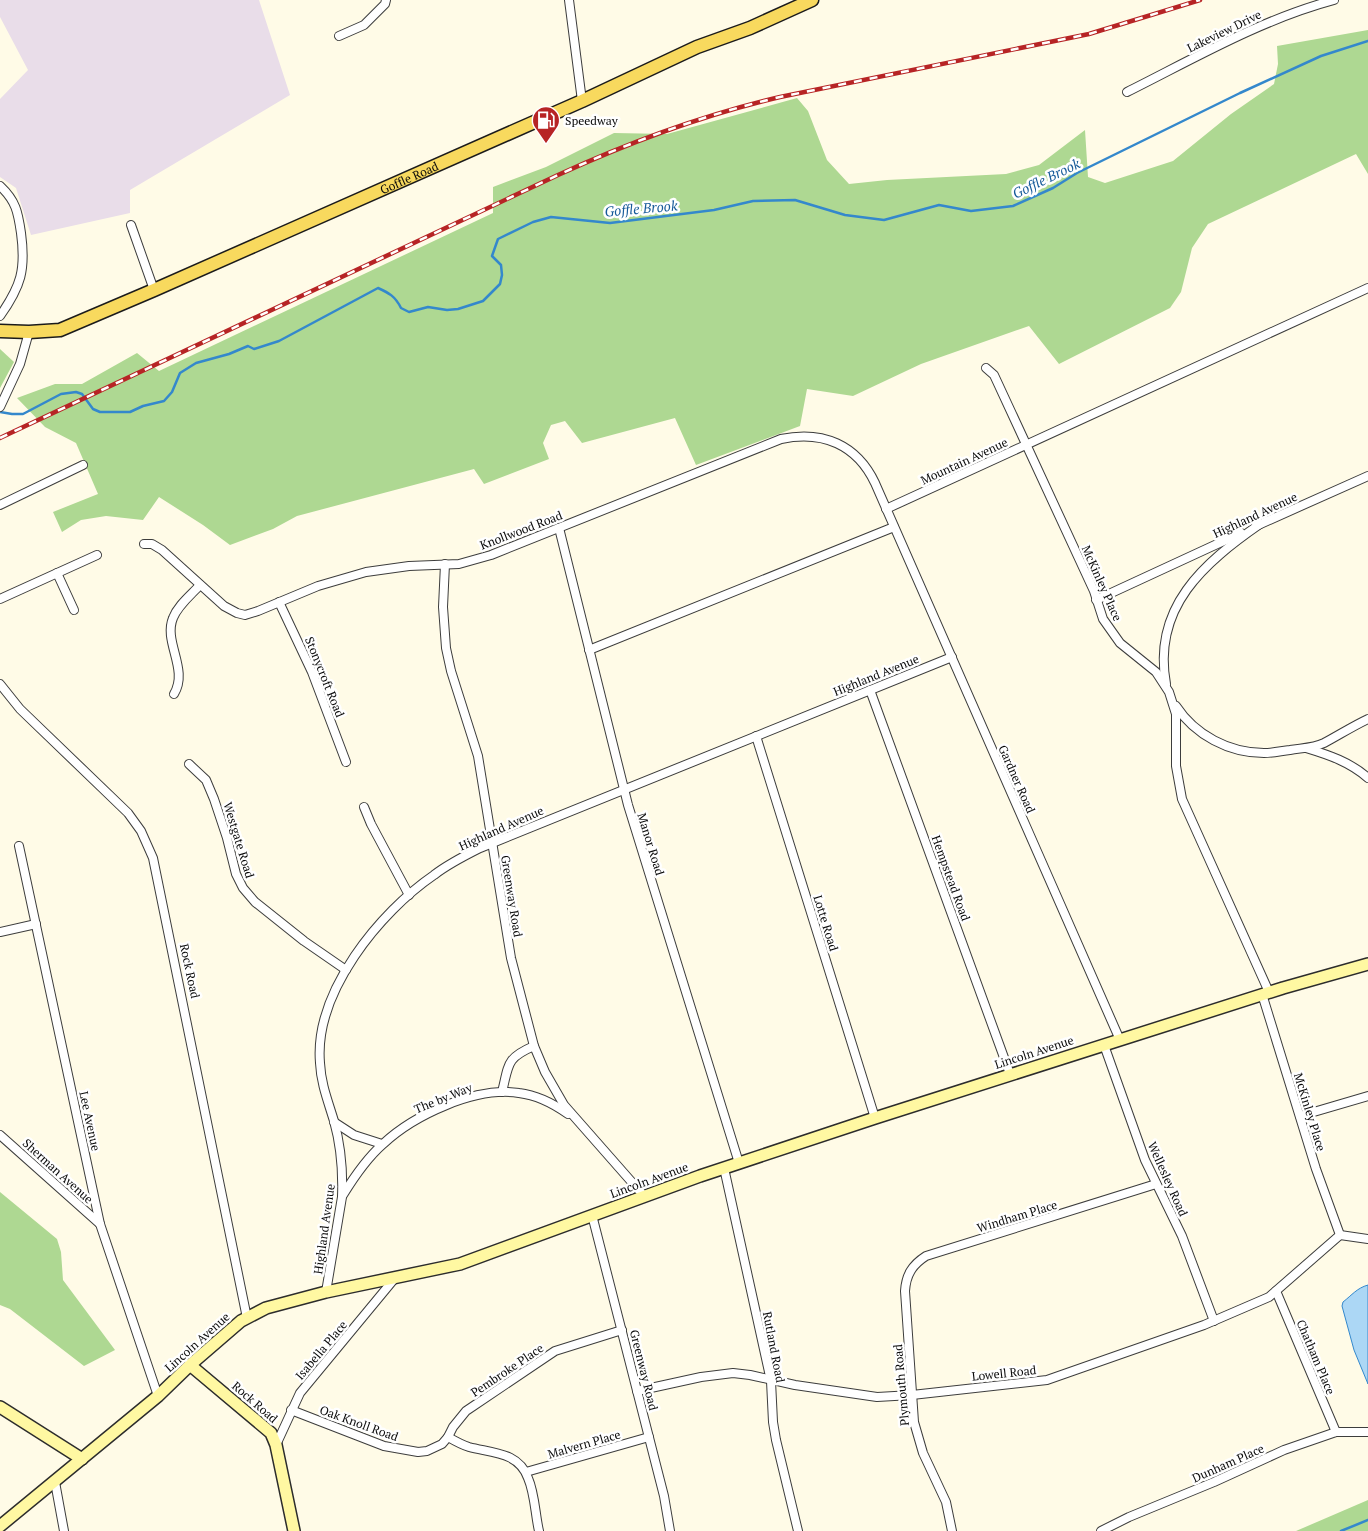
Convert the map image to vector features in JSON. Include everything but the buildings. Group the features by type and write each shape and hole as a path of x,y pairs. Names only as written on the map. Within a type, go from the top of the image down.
{"main road":[{"name":"Goffle Road","path":"0,331 60,330 582,101 697,47 750,28 812,0"},
{"name":"Lincoln Avenue","path":"0,1526 158,1396 190,1365 241,1321 266,1308 326,1292 460,1264 644,1196 875,1118 1265,993 1368,964"},
{"name":"Rock Road","path":"190,1365 271,1433 276,1445 294,1531"},
{"path":"0,1407 82,1459"}],"street":[{"path":"339,36 364,25 385,4 386,0"},
{"path":"569,0 582,101"},
{"name":"Lakeview Drive","path":"1127,92 1263,24 1302,8 1334,0"},
{"path":"0,186 16,204 24,252 19,284 0,316"},
{"path":"131,225 154,290"},
{"name":"Mountain Avenue","path":"886,509 1368,288"},
{"path":"0,407 20,364 30,332"},
{"name":"McKinley Place","path":"986,368 994,375 1094,590 1103,619 1129,651 1156,672 1169,692 1176,714 1176,766 1182,799 1265,993 1300,1116 1340,1235"},
{"name":"Knollwood Road","path":"144,544 152,544 162,550 224,606 240,614 248,614 318,586 366,572 409,566 460,564 491,555 749,451 781,439 800,436 816,437 831,441 851,451 870,472 886,509"},
{"path":"0,505 83,465"},
{"name":"Highland Avenue","path":"1096,600 1368,476"},
{"path":"589,650 894,527 886,509"},
{"path":"1260,524 1212,560 1183,595 1173,614 1168,631 1164,674 1169,692 1180,712 1193,727 1206,736 1243,751 1259,753 1306,748 1324,742 1368,719"},
{"name":"Gardner Road","path":"894,527 1120,1040"},
{"name":"Manor Road","path":"559,528 624,790 739,1163"},
{"path":"0,599 97,555"},
{"name":"Greenway Road","path":"444,564 443,607 446,648 451,671 478,756 511,958 534,1046 553,1089 564,1105 644,1196"},
{"path":"57,573 74,610"},
{"path":"174,694 179,674 172,636 172,620 178,609 200,585"},
{"name":"Stonycroft Road","path":"279,602 312,672 346,762"},
{"name":"Highland Avenue","path":"326,1292 342,1197 342,1161 334,1122 322,1080 319,1060 320,1040 332,998 346,970 355,955 398,904 425,881 450,864 492,843 952,657"},
{"name":"Rock Road","path":"0,684 20,709 128,814 145,839 153,858 247,1318"},
{"name":"Hempstead Road","path":"870,690 1010,1074"},
{"name":"Lotte Road","path":"756,736 875,1118"},
{"path":"1306,748 1345,762 1368,778"},
{"name":"Westgate Road","path":"189,764 206,780 228,838 236,874 243,888 255,902 296,935 346,970"},
{"path":"364,807 371,824 409,895"},
{"name":"Lee Avenue","path":"19,846 100,1224 158,1396"},
{"path":"0,932 36,924"},
{"name":"Wellesley Road","path":"1104,1044 1145,1160 1182,1236 1214,1321"},
{"path":"502,1092 509,1064 517,1054 534,1046"},
{"name":"The by Way","path":"342,1197 355,1176 382,1144 407,1126 442,1108 475,1096 502,1092 520,1093 538,1098 559,1108 578,1122"},
{"path":"1300,1116 1368,1096"},
{"path":"334,1122 354,1135 382,1144"},
{"name":"Sherman Avenue","path":"0,1134 100,1224"},
{"name":"Rutland Road","path":"724,1168 771,1381 776,1440 798,1531"},
{"name":"Windham Place","path":"905,1291 908,1273 918,1261 926,1256 1156,1184"},
{"name":"Greenway Road","path":"592,1215 664,1496 670,1531"},
{"path":"1340,1235 1368,1239"},
{"name":"Lowell Road","path":"637,1391 701,1377 733,1373 750,1375 771,1381 877,1397 1047,1380 1214,1321 1269,1297 1340,1235"},
{"name":"Isabella Place","path":"276,1445 300,1393 395,1278"},
{"name":"Plymouth Road","path":"905,1291 914,1422 923,1453 946,1502 952,1531"},
{"name":"Chatham Place","path":"1276,1291 1336,1432"},
{"name":"Pembroke Place","path":"448,1437 453,1427 466,1411 555,1351 622,1330"},
{"name":"Oak Knoll Road","path":"291,1410 373,1442 402,1450 427,1451 448,1437"},
{"name":"Dunham Place","path":"1101,1531 1284,1450 1336,1432 1368,1432"},
{"path":"448,1437 470,1447 495,1451 507,1456 521,1466 529,1479 539,1531"},
{"name":"Malvern Place","path":"526,1472 649,1437"},
{"path":"55,1482 64,1531"}],"shaded area":[{"path":"0,0 259,0 290,95 130,190 130,213 31,235 16,188 0,177 0,99 28,70 0,17"}],"green space":[{"path":"1368,30 1368,174 1356,154 1208,224 1192,248 1181,292 1170,308 1059,364 1029,326 921,364 853,396 807,389 800,426 696,465 675,418 582,443 565,421 551,425 543,443 549,459 484,484 474,469 297,516 273,529 230,545 159,497 143,520 106,516 81,520 62,532 53,512 98,494 76,443 45,427 17,398 55,384 82,384 137,353 159,371 493,213 493,187 546,167 614,133 667,134 797,98 808,111 827,160 849,184 887,180 1006,174 1039,165 1085,130 1088,177 1105,183 1173,161 1231,114 1274,84 1278,64 1277,46"},
{"path":"0,349 14,362 0,388"},
{"path":"0,1192 57,1239 61,1252 63,1280 115,1350 84,1366 10,1309 0,1305"},
{"path":"1368,1500 1368,1531 1296,1531"}],"water":[{"path":"1368,1285 1368,1384 1354,1350 1342,1306 1343,1302 1355,1292"}],"waterway":[{"name":"Goffle Brook","path":"0,412 23,414 61,394 76,392 82,394 93,409 100,412 130,412 143,406 164,401 172,392 180,373 196,363 229,354 248,346 254,349 279,341 378,288 391,295 401,308 409,312 428,307 447,310 458,309 483,301 500,284 502,275 501,265 492,256 498,239 533,222 551,217 610,223 714,210 753,201 795,200 845,215 884,220 939,205 971,211 1013,206 1053,188 1077,173 1240,93 1321,56 1368,41"},
{"path":"1341,1531 1368,1520"}],"railway":[{"path":"0,438 558,175 612,151 667,130 723,112 780,97 1089,34 1200,0"}],"place":[{"name":"Speedway","path":"546,144"}]}
